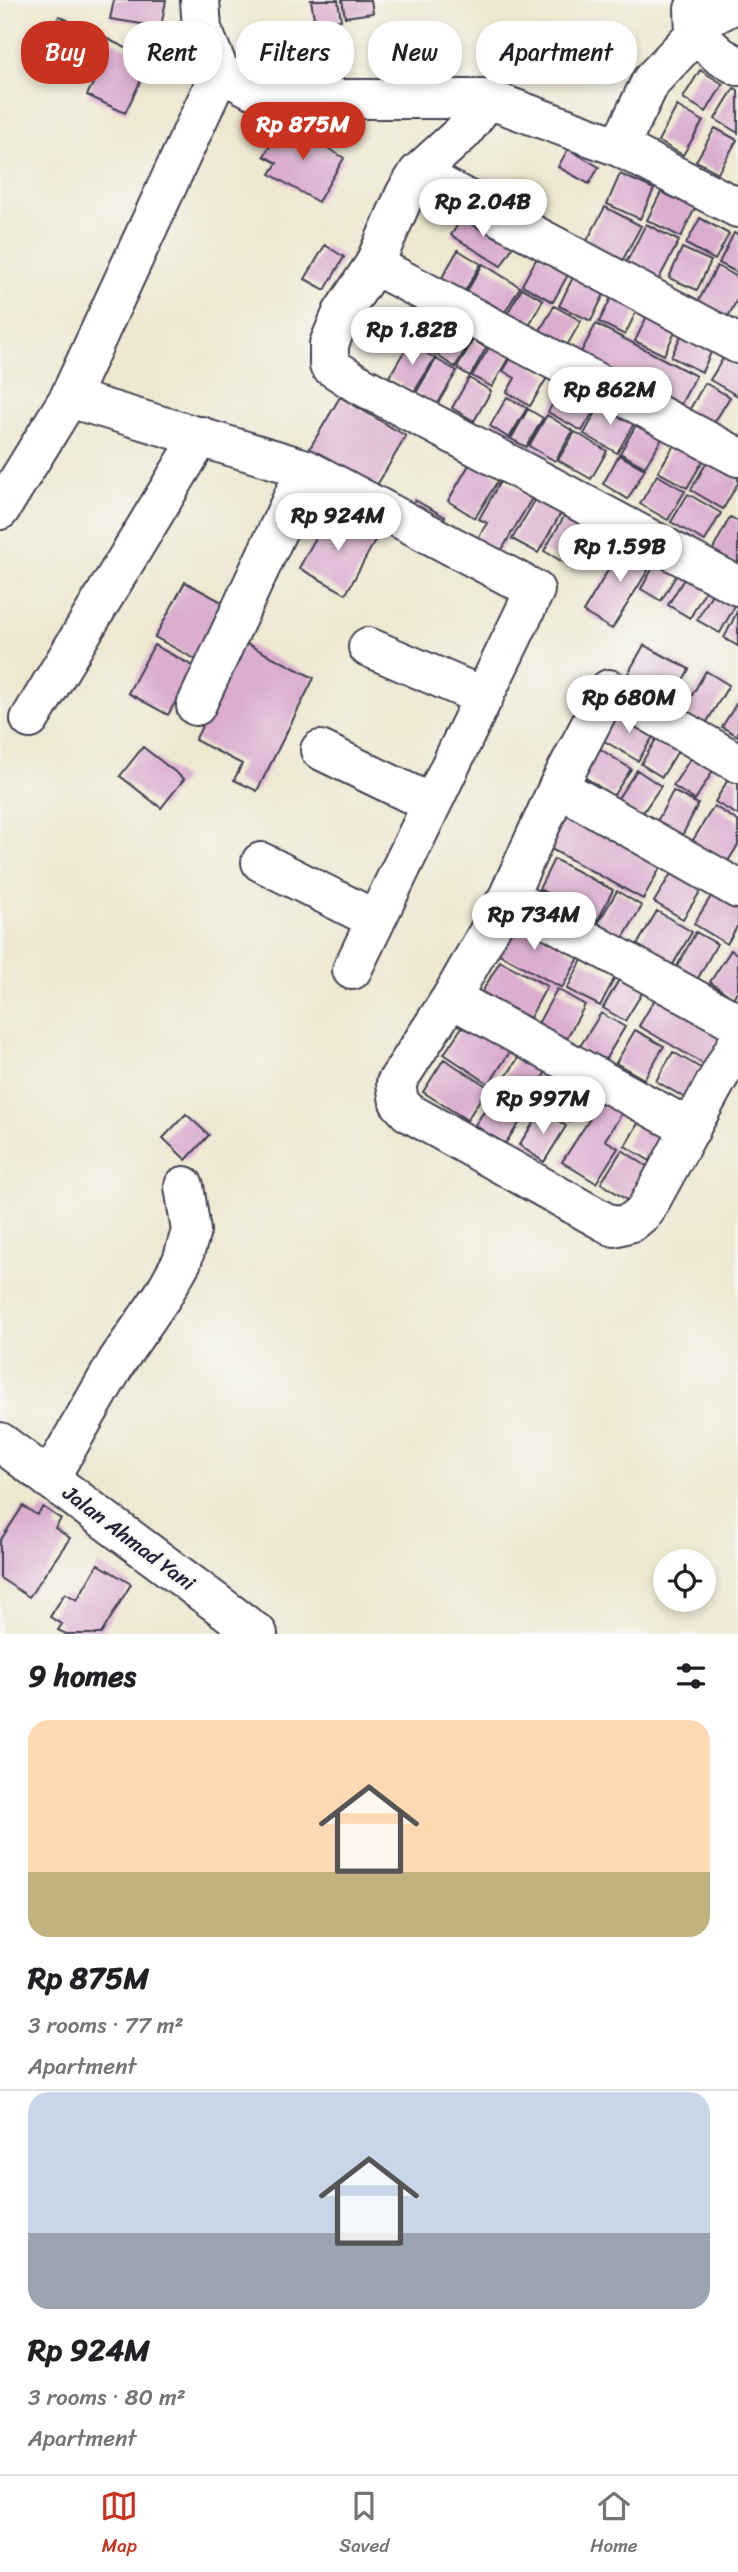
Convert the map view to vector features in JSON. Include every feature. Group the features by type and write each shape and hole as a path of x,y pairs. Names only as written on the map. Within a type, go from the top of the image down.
{"street":[{"path":"200,0 201,21"},
{"path":"694,16 712,16 738,2"},
{"path":"694,16 720,55 738,66"},
{"path":"619,147 651,81 694,16"},
{"path":"222,73 252,89 333,99 488,99 619,147 738,208"},
{"path":"0,510 69,398 214,84"},
{"path":"488,99 463,132 418,173 405,194 374,265 342,313 329,344 329,365 355,382 738,586"},
{"path":"418,173 738,344"},
{"path":"374,265 738,457"},
{"path":"69,398 306,469 535,590 352,971"},
{"path":"30,719 201,436"},
{"path":"196,706 306,469"},
{"path":"368,647 484,697"},
{"path":"738,763 609,689 558,787 508,897 451,998 396,1083 399,1102 408,1112 614,1227 632,1222 645,1211 738,1042"},
{"path":"320,750 432,804"},
{"path":"558,787 738,889"},
{"path":"261,862 376,920"},
{"path":"508,897 738,1023"},
{"path":"451,998 691,1129"},
{"path":"49,1479 118,1360 163,1295 182,1261 191,1231 184,1186"},
{"name":"Jalan Ahmad Yani","path":"0,1442 258,1634"}],"building":[{"path":"114,0 166,0 162,21 110,19"},
{"path":"311,0 338,0 341,20 314,21"},
{"path":"342,0 371,0 373,13 345,17"},
{"path":"59,16 69,21 57,21"},
{"path":"109,40 123,47 123,84 139,84 125,113 87,95 93,84 109,84"},
{"path":"700,70 723,84 706,112 683,98"},
{"path":"734,88 738,90 738,133 715,119"},
{"path":"677,106 703,121 683,155 658,141"},
{"path":"284,122 344,158 318,202 270,174 277,163 264,156"},
{"path":"715,128 737,140 718,173 696,161"},
{"path":"568,149 599,167 589,184 558,167"},
{"path":"620,174 654,189 640,219 607,204"},
{"path":"661,192 695,208 681,237 647,220"},
{"path":"605,207 641,226 620,265 584,246"},
{"path":"466,212 515,243 501,266 451,235"},
{"path":"700,218 729,234 715,260 686,244"},
{"path":"646,224 679,241 656,284 624,267"},
{"path":"734,233 738,235 738,273 719,263"},
{"path":"325,245 344,257 325,290 305,279"},
{"path":"682,248 711,261 697,290 669,278"},
{"path":"458,250 481,264 463,294 440,281"},
{"path":"539,254 570,271 553,302 522,285"},
{"path":"483,264 520,287 505,312 484,300 477,313 460,303"},
{"path":"717,266 738,277 738,298 728,317 698,302"},
{"path":"574,275 606,290 591,321 559,306"},
{"path":"522,288 543,300 528,327 507,314"},
{"path":"613,294 639,306 625,335 599,322"},
{"path":"554,306 581,321 565,349 538,334"},
{"path":"428,309 454,324 436,355 410,340"},
{"path":"649,312 678,326 664,355 635,341"},
{"path":"596,324 696,376 676,413 580,354"},
{"path":"455,327 473,337 455,367 438,356"},
{"path":"684,329 715,344 702,372 671,357"},
{"path":"473,340 486,348 470,376 457,368"},
{"path":"409,343 435,358 414,392 389,377"},
{"path":"490,346 509,357 492,387 472,376"},
{"path":"727,352 738,358 738,396 710,380"},
{"path":"513,355 548,376 530,406 507,392 515,378 503,371"},
{"path":"436,359 457,371 437,405 416,393"},
{"path":"469,378 491,391 474,421 452,408"},
{"path":"566,381 600,401 582,431 548,412"},
{"path":"705,383 730,397 711,428 687,414"},
{"path":"340,397 406,436 373,492 307,453"},
{"path":"507,397 527,408 509,438 490,426"},
{"path":"603,400 636,420 617,453 584,434"},
{"path":"528,409 543,418 526,447 511,439"},
{"path":"547,415 573,431 555,461 529,446"},
{"path":"639,420 664,435 645,467 620,453"},
{"path":"575,432 607,451 591,479 558,460"},
{"path":"676,442 704,459 687,488 658,472"},
{"path":"619,455 645,469 628,499 603,484"},
{"path":"472,460 500,477 475,518 448,501"},
{"path":"708,460 738,478 738,483 723,509 691,490"},
{"path":"657,475 685,491 668,520 640,504"},
{"path":"501,480 532,498 500,553 477,540 487,523 479,519"},
{"path":"688,494 721,513 705,541 671,522"},
{"path":"537,497 562,511 538,553 512,539"},
{"path":"415,500 445,517 435,536 404,518"},
{"path":"330,512 377,537 346,594 299,568"},
{"path":"566,513 594,529 572,567 544,551"},
{"path":"730,517 738,521 738,565 712,551"},
{"path":"596,530 619,544 604,569 581,556"},
{"path":"627,539 656,557 612,629 583,612"},
{"path":"659,557 680,569 661,601 641,589"},
{"path":"687,574 708,586 690,618 668,605"},
{"path":"185,582 231,607 200,662 155,637"},
{"path":"714,590 737,602 720,633 697,620"},
{"path":"738,610 738,646 724,638"},
{"path":"245,643 314,678 257,791 234,780 242,764 195,740"},
{"path":"154,645 195,667 168,715 128,693"},
{"path":"644,645 689,669 670,704 626,677"},
{"path":"706,671 729,685 705,725 683,711"},
{"path":"738,701 738,736 722,727"},
{"path":"621,709 657,730 638,761 601,739"},
{"path":"660,733 681,746 662,777 641,764"},
{"path":"143,747 184,779 161,808 120,776"},
{"path":"597,747 631,769 613,796 580,774"},
{"path":"692,756 714,769 695,800 673,786"},
{"path":"637,770 661,786 640,817 616,801"},
{"path":"730,776 738,780 738,815 715,802"},
{"path":"673,791 698,804 680,840 654,827"},
{"path":"714,806 738,821 738,845 725,866 690,845"},
{"path":"563,807 661,866 643,899 542,844"},
{"path":"554,859 613,890 598,920 539,889"},
{"path":"673,870 703,887 683,919 654,902"},
{"path":"617,891 642,906 623,938 598,923"},
{"path":"713,893 738,908 738,925 727,944 694,924"},
{"path":"657,911 692,932 672,966 637,945"},
{"path":"506,915 580,956 562,988 488,948"},
{"path":"696,932 717,944 697,980 676,968"},
{"path":"731,950 738,955 738,990 733,998 710,982"},
{"path":"582,960 615,977 600,1006 567,989"},
{"path":"500,961 547,986 530,1018 482,992"},
{"path":"621,976 644,990 625,1021 603,1008"},
{"path":"557,989 585,1005 563,1045 535,1029"},
{"path":"658,994 731,1038 712,1069 639,1026"},
{"path":"601,1013 625,1027 603,1063 579,1048"},
{"path":"466,1021 511,1050 489,1084 444,1054"},
{"path":"635,1030 664,1046 644,1079 616,1063"},
{"path":"522,1052 548,1069 527,1100 502,1083"},
{"path":"673,1052 709,1073 692,1102 656,1081"},
{"path":"444,1059 488,1087 467,1120 423,1092"},
{"path":"563,1077 588,1092 569,1122 544,1106"},
{"path":"499,1089 529,1109 504,1145 475,1125"},
{"path":"602,1100 622,1113 605,1140 618,1148 596,1183 562,1162"},
{"path":"542,1110 566,1126 544,1162 519,1145"},
{"path":"186,1114 209,1135 186,1160 163,1138"},
{"path":"643,1115 675,1134 657,1165 625,1146"},
{"path":"622,1150 654,1171 633,1204 601,1183"},
{"path":"23,1506 37,1515 43,1507 61,1519 55,1528 70,1538 29,1597 0,1578 0,1541"},
{"path":"98,1564 131,1584 101,1634 66,1634 58,1630 62,1624 50,1617 65,1593 77,1600"}]}
